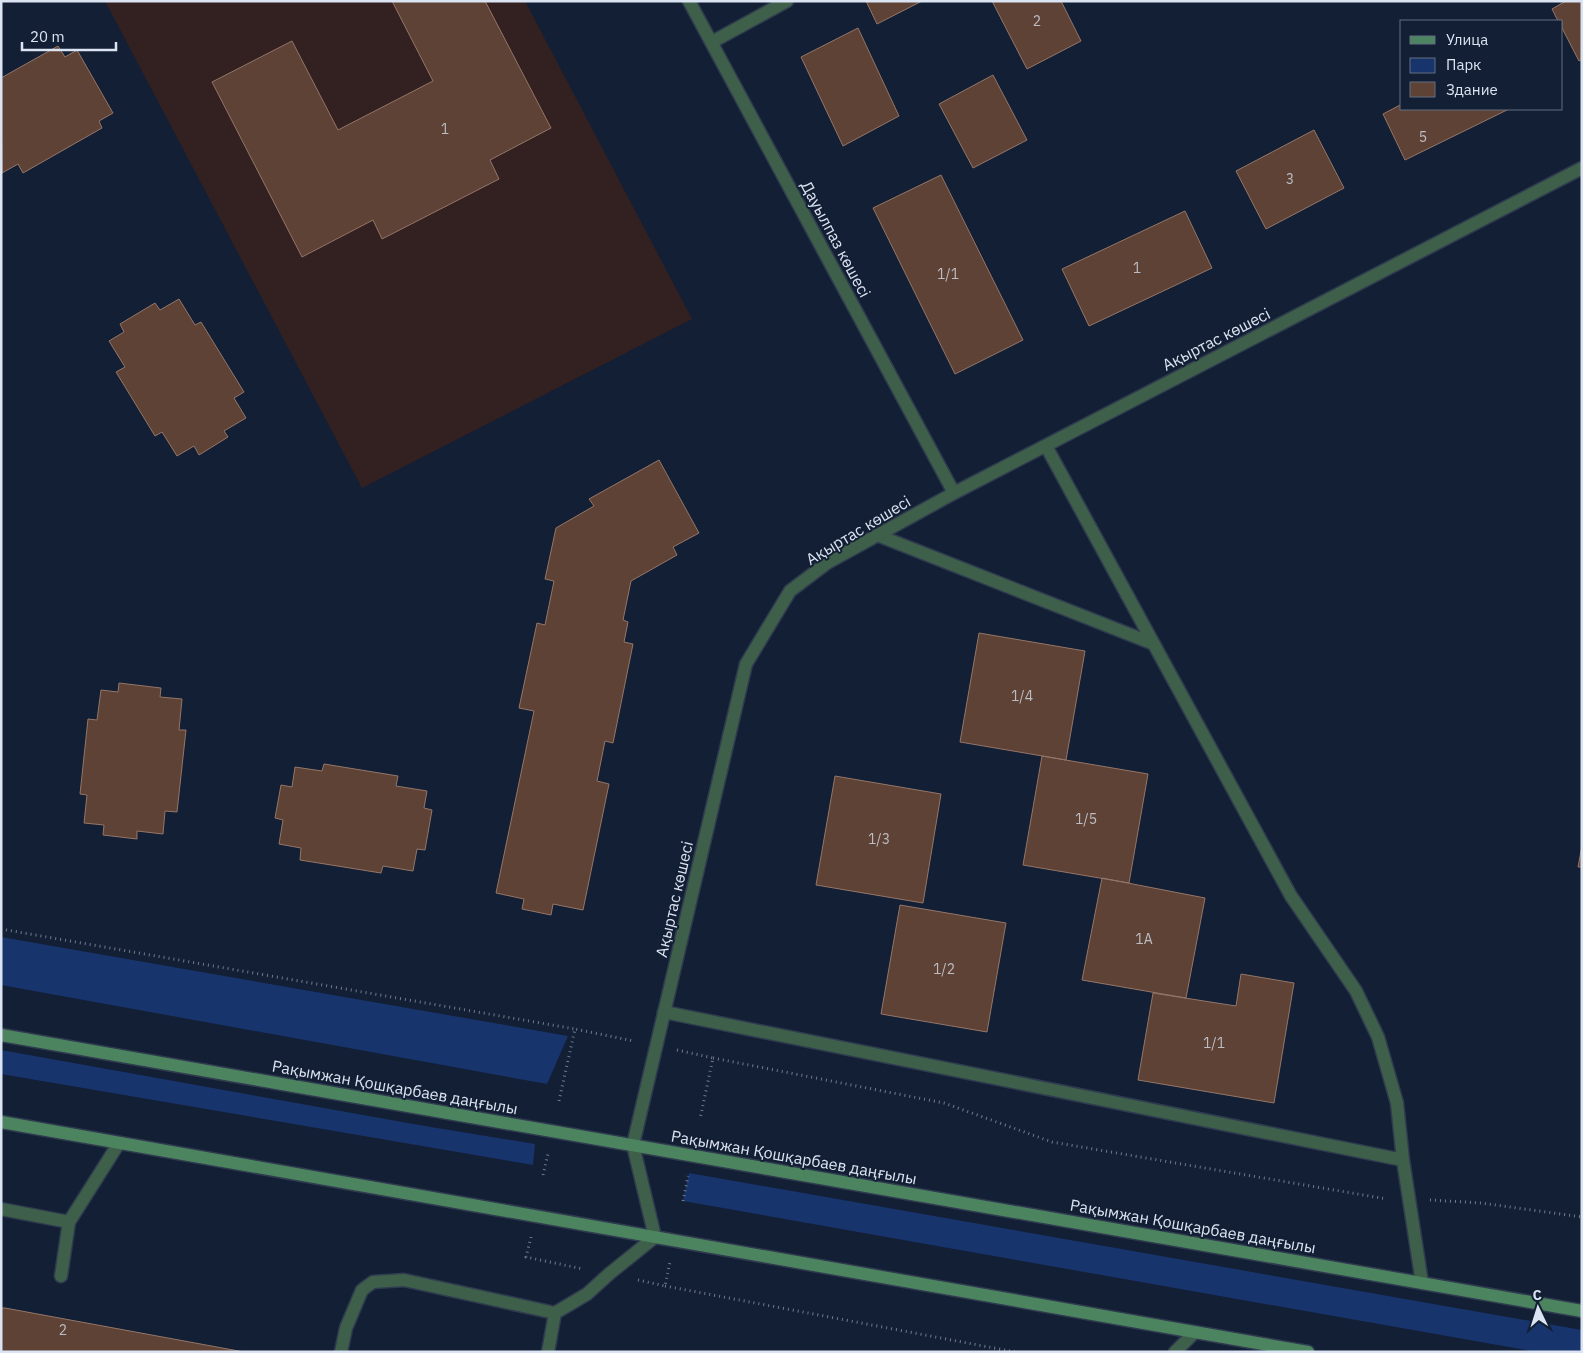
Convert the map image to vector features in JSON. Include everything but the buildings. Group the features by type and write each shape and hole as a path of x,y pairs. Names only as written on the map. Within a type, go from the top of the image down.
{"main road":[{"name":"Рақымжан Қошқарбаев даңғылы","path":"1,1035 1582,1311"},
{"path":"1,1122 1308,1352"}],"street":[{"name":"Дауылпаз көшесі","path":"689,1 954,493"},
{"path":"712,42 787,1"},
{"name":"Ақыртас көшесі","path":"655,1237 633,1145 746,664 790,592 827,563 954,493 1582,168"},
{"path":"1046,446 1290,896 1356,991 1378,1037 1397,1104 1403,1160 1422,1283"},
{"path":"877,535 1154,644"},
{"path":"664,1012 1403,1160"},
{"path":"61,1276 69,1222 119,1143"},
{"path":"1,1209 69,1222"},
{"path":"341,1352 346,1328 362,1290 373,1282 404,1280 555,1313 587,1294 655,1237"},
{"path":"548,1352 555,1313"},
{"path":"1175,1352 1194,1333"}],"path":[{"path":"1,929 575,1029"},
{"path":"713,1058 944,1103 1052,1142 1380,1199 1481,1203 1582,1217"},
{"path":"544,1175 550,1146"},
{"path":"683,1201 689,1173"},
{"path":"665,1286 1015,1352"}],"shaded area":[{"path":"105,1 525,1 692,319 362,488"}],"green space":[{"path":"1,937 568,1036 547,1084 1,985"},
{"path":"1,1050 535,1144 533,1165 1,1074"},
{"path":"689,1173 1582,1330 1582,1352 1537,1352 683,1201"}]}
